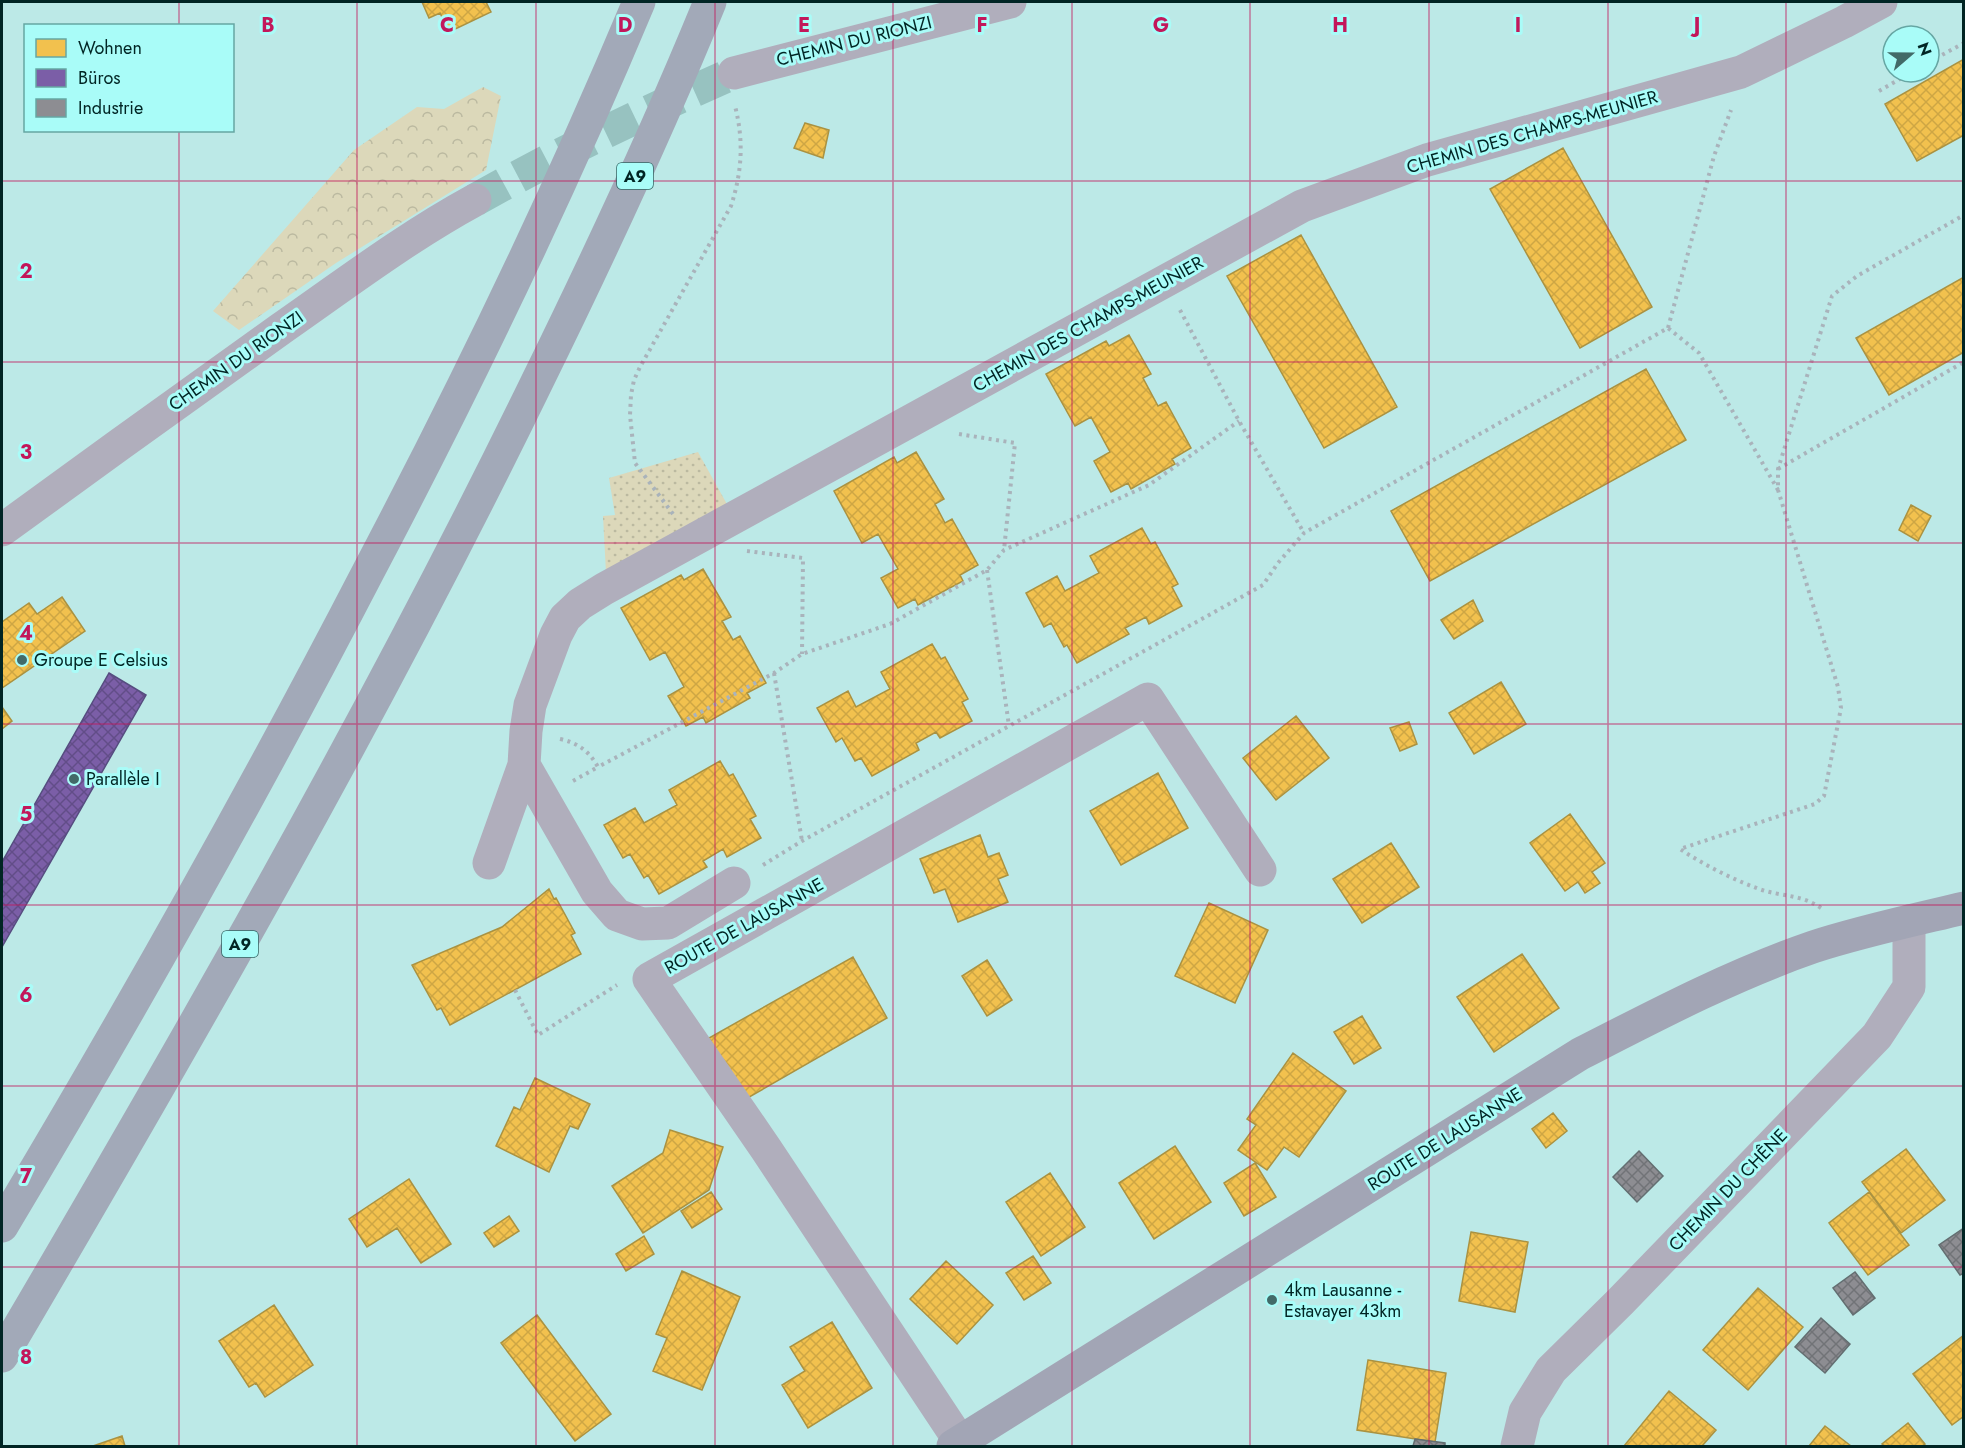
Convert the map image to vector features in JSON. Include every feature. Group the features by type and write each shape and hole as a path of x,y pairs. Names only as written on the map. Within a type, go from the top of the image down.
{"highway":[{"path":"619,49 631,2"},
{"path":"2,1226 148,976 317,670 406,500 539,231 639,2"},
{"name":"A9","path":"2,1356 187,1039 377,697 496,467 598,259 680,76 710,2"}],"main road":[{"name":"ROUTE DE LAUSANNE","path":"957,1445 1580,1054 1674,1005 1750,971 1815,947 1964,908"}],"street":[{"name":"CHEMIN DU RIONZI","path":"733,87 1010,2"},
{"name":"CHEMIN DES CHAMPS-MEUNIER","path":"489,863 524,765 530,705 565,618 580,604 604,589 1302,206 1427,160 1741,72 1881,2"},
{"name":"CHEMIN DU RIONZI","path":"2,530 190,393 372,265 443,218 475,200"},
{"name":"ROUTE DE LAUSANNE","path":"957,1445 772,1159 649,979 1148,699 1260,870"},
{"path":"524,765 597,892 617,915 642,924 668,922 734,883"},
{"name":"CHEMIN DU CHÊNE","path":"1517,1446 1526,1412 1551,1370 1620,1302 1877,1036 1909,987 1909,921"}],"path":[{"path":"1941,55 1964,43"},
{"path":"1879,91 1891,84"},
{"path":"692,540 635,463 630,416 631,395 640,367 731,206 739,181 742,153 733,87"},
{"path":"734,883 802,841 1263,585 1278,562 1304,532 1668,328 1714,156 1734,104"},
{"path":"1778,490 1778,469 1832,296 1857,276 1964,215"},
{"path":"1176,302 1239,421 1304,532"},
{"path":"1668,328 1699,354 1778,490 1838,687 1841,708 1824,796 1815,804 1680,849 1695,859 1762,890 1809,900"},
{"path":"1778,469 1964,362"},
{"path":"567,784 774,673 802,654 890,624 987,570 1004,550 1149,485 1239,421"},
{"path":"957,434 1015,443 1004,550"},
{"path":"745,551 803,558 802,654"},
{"path":"987,570 1009,726"},
{"path":"774,673 802,841"},
{"path":"552,737 571,742 589,752 598,767"},
{"path":"515,990 538,1035 624,980"}],"green space":[{"path":"483,87 501,96 486,170 336,263 239,330 213,311 354,150 417,107 444,109"},
{"path":"698,452 728,506 606,573 603,516 615,515 609,478"}],"building: Wohnen":[{"path":"422,2 486,2 491,12 449,32 440,13 429,18"},
{"path":"1964,59 1964,135 1917,161 1885,104 1920,84 1941,84 1941,72"},
{"path":"805,123 829,130 823,158 794,148"},
{"path":"1563,148 1652,307 1580,348 1490,189"},
{"path":"1301,235 1397,407 1324,448 1227,276"},
{"path":"1964,277 1964,352 1889,395 1856,338"},
{"path":"1129,335 1151,374 1143,378 1158,406 1166,402 1191,448 1172,459 1175,464 1131,489 1128,483 1111,492 1094,461 1110,452 1091,417 1075,426 1046,374 1106,341 1109,346"},
{"path":"1646,369 1686,440 1430,581 1391,511"},
{"path":"916,452 944,499 935,504 945,523 952,519 978,565 960,575 963,581 918,605 915,599 898,608 881,578 898,569 878,534 862,543 834,491 894,457 897,463"},
{"path":"1911,505 1931,516 1918,541 1899,530"},
{"path":"1142,528 1151,544 1155,542 1178,584 1172,587 1182,606 1149,624 1146,617 1125,628 1129,634 1077,663 1067,645 1064,647 1051,623 1044,627 1026,593 1057,576 1065,591 1099,573 1090,556"},
{"path":"703,569 731,617 722,621 733,640 740,636 766,683 747,693 750,698 706,723 703,717 686,726 668,696 684,687 665,652 650,660 621,608 681,575 684,580"},
{"name":"Groupe E Celsius","path":"62,597 85,631 2,688 2,622 29,603 37,614"},
{"path":"1473,600 1483,621 1454,639 1441,620"},
{"path":"932,644 941,659 945,657 968,699 962,702 972,721 940,738 936,732 916,743 919,750 872,776 861,758 855,761 842,738 836,742 817,708 848,691 856,707 890,689 881,672"},
{"path":"1501,682 1526,724 1474,754 1449,713"},
{"path":"2,707 12,721 2,729"},
{"path":"1296,716 1329,758 1276,800 1243,758"},
{"path":"1409,722 1417,744 1400,751 1390,728"},
{"path":"720,761 729,776 733,774 756,816 750,819 761,838 727,857 723,849 703,861 707,867 659,894 648,875 644,878 630,854 623,858 604,825 635,808 644,823 677,805 669,790"},
{"path":"1158,773 1188,828 1121,865 1090,811"},
{"path":"1570,814 1605,863 1592,872 1600,883 1585,893 1578,882 1565,891 1530,843"},
{"path":"980,835 988,857 999,853 1008,875 998,879 1008,902 958,922 945,889 934,893 920,859"},
{"path":"1391,843 1419,887 1362,923 1333,879"},
{"path":"549,889 575,933 571,935 581,954 450,1025 441,1008 437,1010 412,965 502,927"},
{"path":"1209,903 1268,930 1235,1003 1175,976"},
{"path":"1522,954 1559,1008 1494,1052 1457,997"},
{"path":"853,957 887,1018 744,1100 709,1038"},
{"path":"987,960 1012,1000 987,1016 962,976"},
{"path":"1362,1016 1381,1048 1354,1064 1334,1032"},
{"path":"1293,1053 1346,1091 1299,1157 1284,1147 1267,1170 1238,1150 1256,1125 1247,1119"},
{"path":"535,1078 590,1104 578,1129 570,1126 549,1172 496,1146 514,1107 520,1110"},
{"path":"1553,1113 1567,1131 1546,1148 1532,1129"},
{"path":"670,1130 723,1147 709,1190 643,1233 612,1186 663,1153"},
{"path":"1175,1146 1211,1202 1154,1239 1119,1183"},
{"path":"1906,1149 1945,1200 1901,1233 1862,1182"},
{"path":"1255,1163 1276,1197 1244,1216 1224,1183"},
{"path":"1050,1173 1085,1227 1041,1256 1006,1202"},
{"path":"409,1179 451,1244 421,1263 397,1228 367,1247 349,1219"},
{"path":"711,1192 722,1209 692,1228 681,1211"},
{"path":"1869,1192 1909,1245 1868,1275 1829,1223"},
{"path":"509,1216 519,1231 494,1247 484,1233"},
{"path":"1471,1232 1528,1242 1515,1312 1459,1301"},
{"path":"644,1236 654,1254 626,1271 616,1254"},
{"path":"1033,1256 1051,1283 1024,1300 1006,1273"},
{"path":"946,1261 993,1305 957,1344 910,1299"},
{"path":"682,1271 740,1297 702,1390 653,1371 667,1338 656,1334"},
{"path":"1758,1288 1803,1327 1748,1390 1703,1350"},
{"path":"274,1305 313,1365 265,1397 256,1383 249,1387 219,1341"},
{"path":"537,1315 611,1414 575,1441 501,1343"},
{"path":"832,1322 872,1388 808,1428 782,1385 805,1371 790,1347"},
{"path":"1964,1335 1964,1416 1952,1425 1913,1374"},
{"path":"1368,1360 1446,1373 1435,1442 1357,1430"},
{"path":"1669,1391 1716,1430 1702,1446 1624,1446"},
{"path":"1908,1423 1925,1444 1922,1446 1885,1446 1882,1444"},
{"path":"1825,1426 1851,1446 1809,1446"},
{"path":"122,1436 125,1446 93,1446"}],"building: Büros":[{"name":"Parallèle I","path":"109,673 146,695 2,947 2,862"}],"building: Industrie":[{"path":"1639,1151 1663,1176 1637,1202 1613,1177"},
{"path":"1964,1228 1964,1273 1960,1275 1939,1245"},
{"path":"1855,1272 1875,1298 1853,1315 1833,1288"},
{"path":"1821,1318 1850,1344 1825,1373 1795,1347"},
{"path":"1415,1439 1445,1443 1445,1446 1413,1446"}],"tunnel":[{"path":"475,200 603,134 734,73"}],"place":[{"name":"Groupe E Celsius","path":"22,660"},
{"name":"Parallèle I","path":"74,779"},
{"name":"4km Lausanne - Estavayer 43km","path":"1272,1300"}]}
